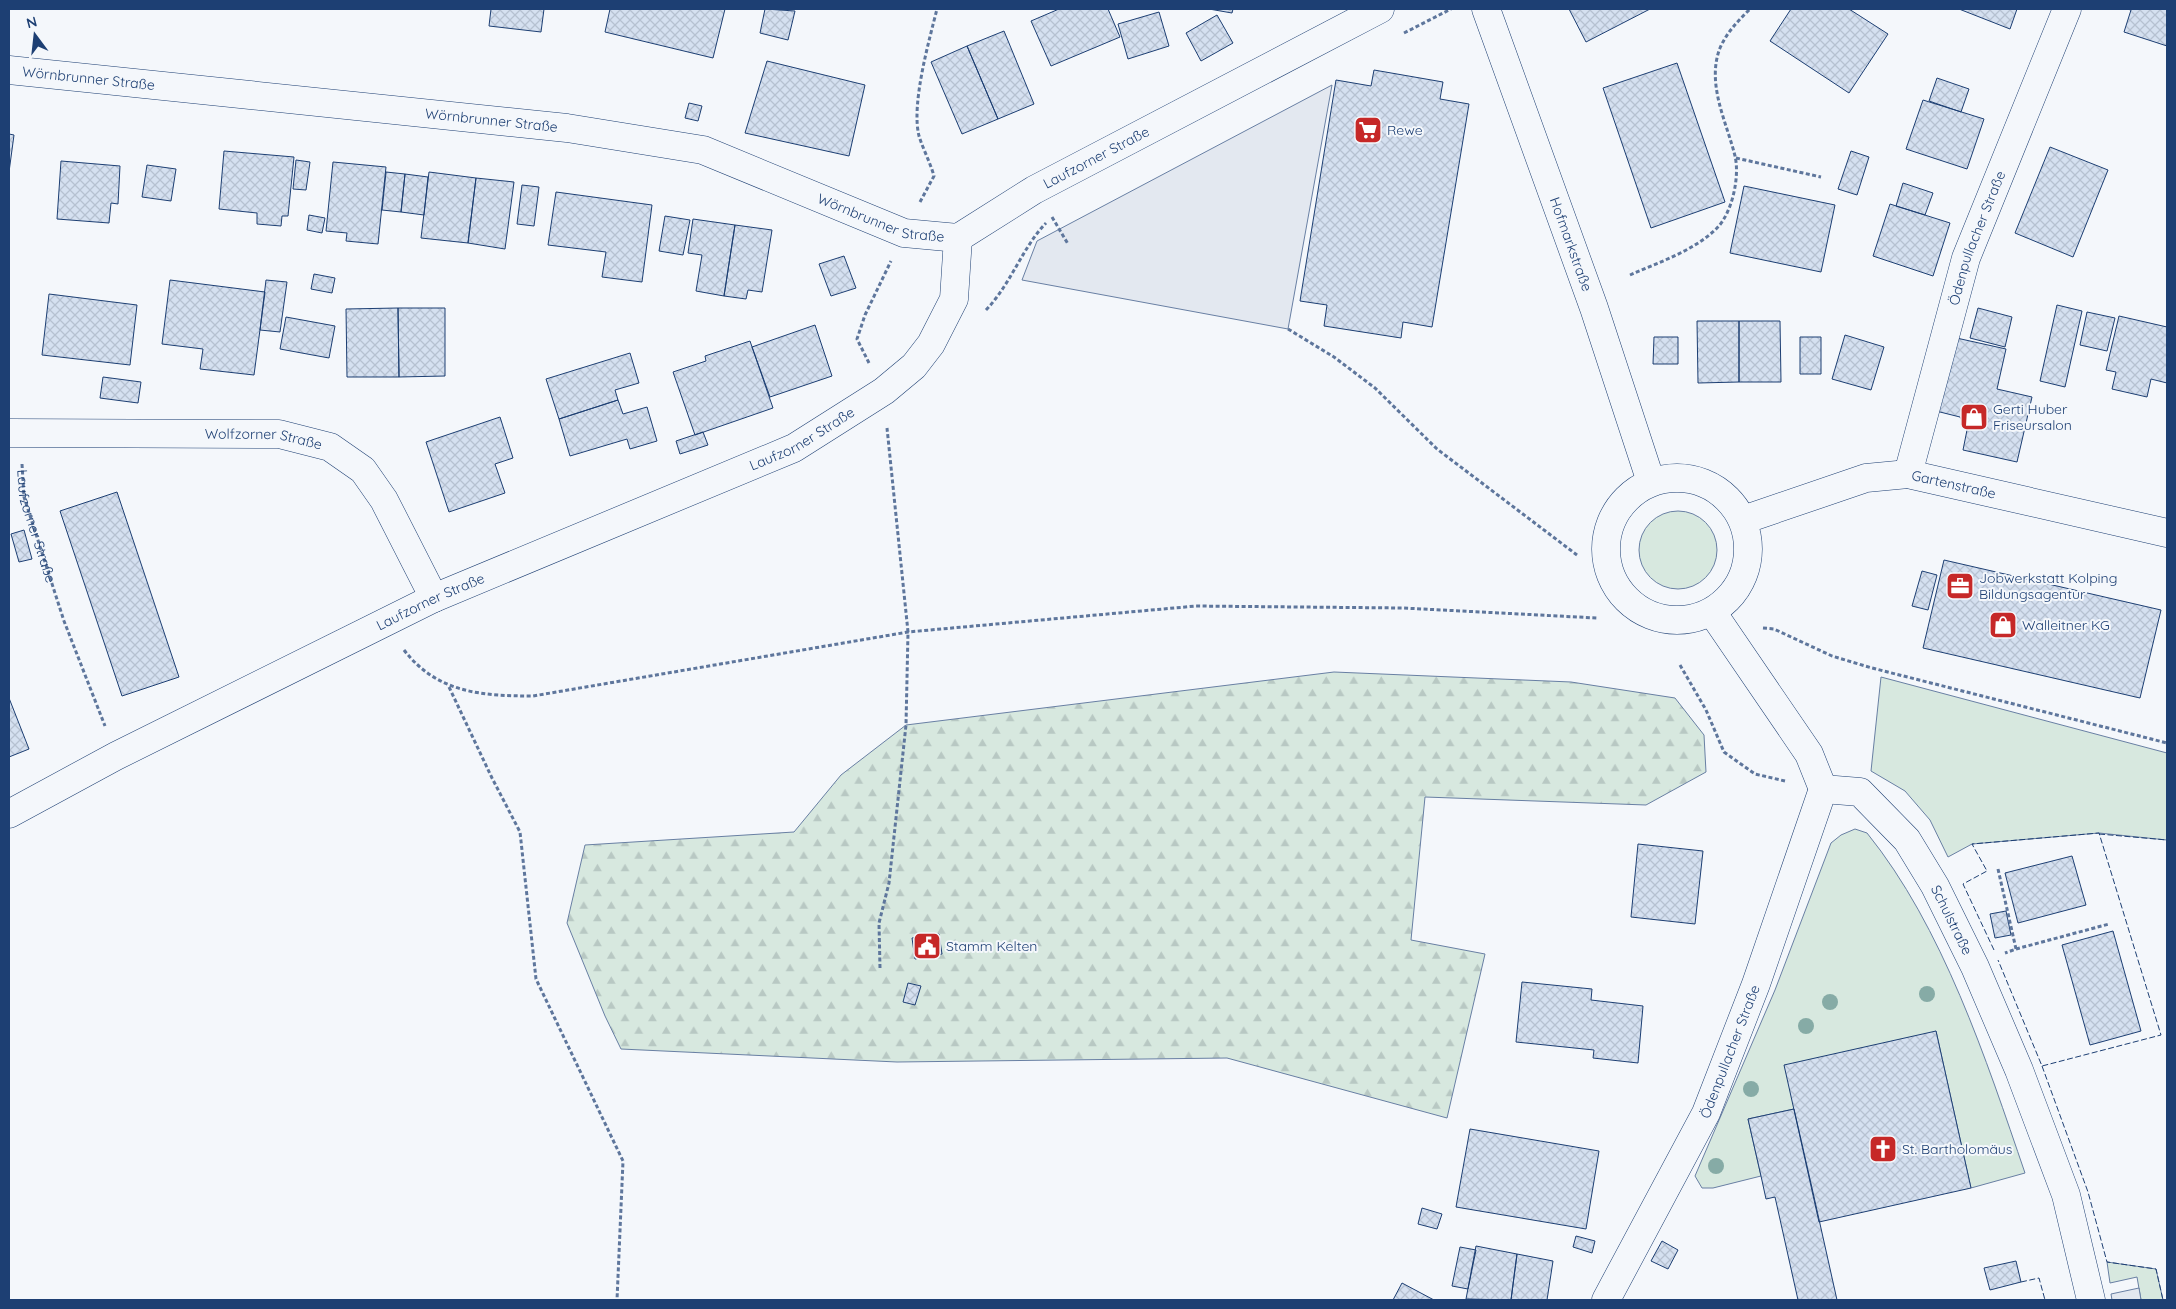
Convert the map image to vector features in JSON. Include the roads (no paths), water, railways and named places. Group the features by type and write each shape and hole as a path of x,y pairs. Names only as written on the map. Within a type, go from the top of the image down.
{"street":[{"name":"Laufzorner Straße","path":"9,814 116,756 386,620 434,598 794,448 884,391 914,366 931,344 947,317 954,299 958,238 1034,190 1380,9"},
{"name":"Hofmarkstraße","path":"1486,9 1594,308 1652,482"},
{"name":"Ödenpullacher Straße","path":"1908,474 1966,258 2067,9"},
{"name":"Wörnbrunner Straße","path":"9,70 567,128 703,150 904,233 958,238"},
{"name":"Wolfzorner Straße","path":"15,433 279,434 330,446 363,470 379,493 434,598"},
{"name":"Gartenstraße","path":"1743,520 1866,478 1908,474 2167,533"},
{"path":"1669,478 1687,478 1705,483 1721,492 1734,505 1743,520 1749,541 1748,562 1741,582 1729,599 1712,612 1692,620 1671,621 1650,616 1632,605 1614,583 1608,570 1605,549 1608,527 1618,508 1633,493 1652,482 1669,478"},
{"path":"1712,612 1808,754 1823,790"},
{"name":"Ödenpullacher Straße","path":"1606,1300 1706,1113 1756,984 1823,790"},
{"name":"Schulstraße","path":"1823,790 1860,792 1907,840 1935,886 1975,967 2018,1070 2066,1195 2091,1300"}],"place":[{"name":"Rewe","path":"1368,130"},
{"name":"Gerti Huber Friseursalon","path":"1974,417"},
{"name":"Jobwerkstatt Kolping Bildungsagentur","path":"1960,586"},
{"name":"Walleitner KG","path":"2003,625"},
{"name":"Stamm Kelten","path":"927,946"},
{"name":"St. Bartholomäus","path":"1883,1149"}]}
